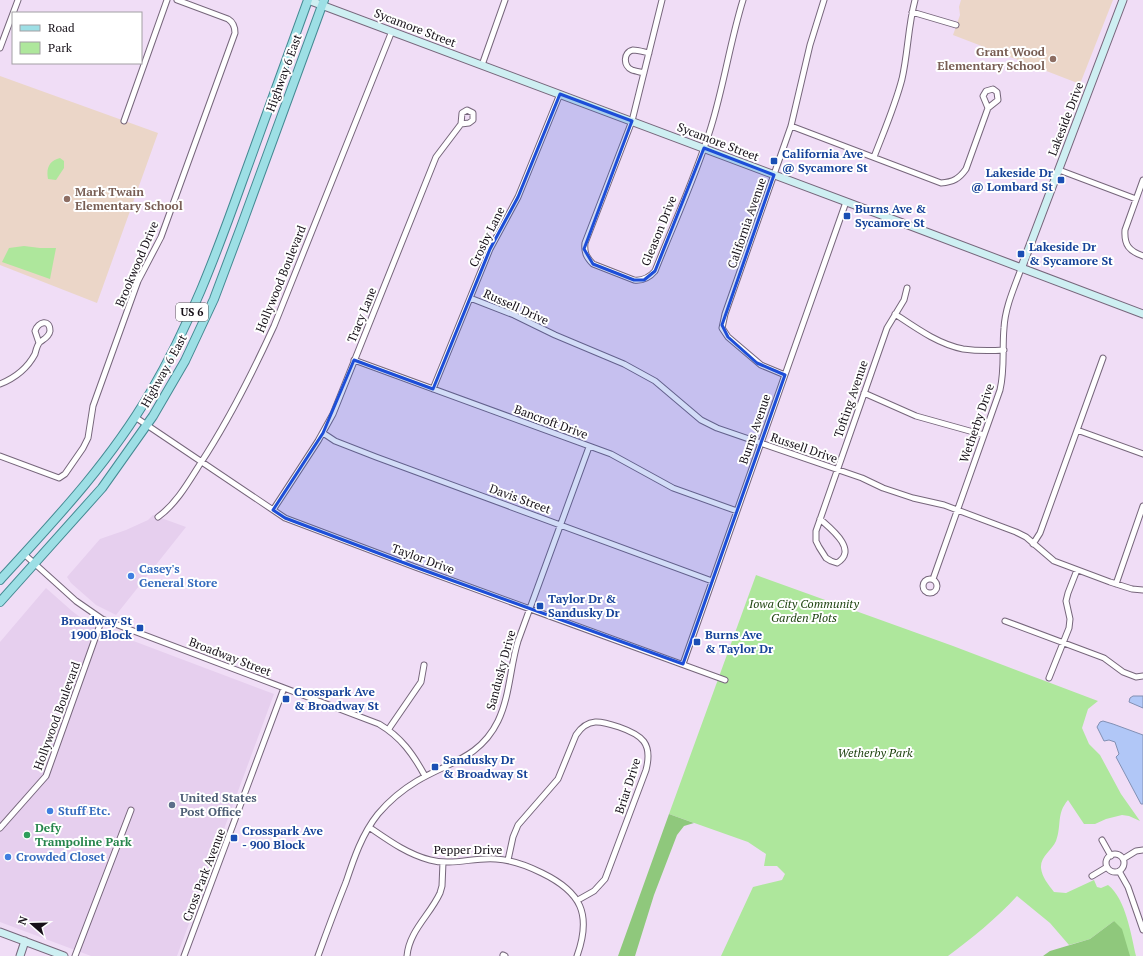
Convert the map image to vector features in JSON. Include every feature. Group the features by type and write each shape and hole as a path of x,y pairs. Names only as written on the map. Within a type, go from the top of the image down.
{"main road":[{"name":"Highway 6 East","path":"0,580 84,487 108,456 135,418 171,355 199,295 227,223 308,0"},
{"name":"Highway 6 East","path":"0,602 36,564 102,488 147,426 185,361 214,299 242,227 323,3"}],"street":[{"path":"13,12 18,0"},
{"path":"124,121 167,0"},
{"name":"Brookwood Drive","path":"0,456 58,478 65,474 88,438 93,406 138,281 161,237 234,37 235,29 232,21 228,18 176,0"},
{"name":"Sycamore Street","path":"308,0 323,3 392,31 1143,314"},
{"path":"482,65 505,0"},
{"path":"632,121 662,0"},
{"path":"704,148 717,105 737,18 743,0"},
{"name":"California Avenue","path":"785,375 757,363 728,337 722,328 722,324 791,126 810,45 824,0"},
{"path":"874,157 894,107 902,78 915,0"},
{"name":"Lakeside Drive","path":"1021,269 1123,0"},
{"path":"912,12 956,25"},
{"path":"0,46 12,15"},
{"name":"Hollywood Boulevard","path":"158,517 172,504 187,485 233,410 257,364 274,326 392,31"},
{"path":"644,73 627,67 625,62 626,57 628,52 633,50 649,53"},
{"name":"Crosby Lane","path":"433,389 490,249 521,190 560,94"},
{"path":"791,126 942,183 956,180 962,176 966,170 988,108"},
{"name":"Gleason Drive","path":"632,121 584,249 588,259 593,264 634,280 644,280 655,271 704,148"},
{"name":"Tracy Lane","path":"273,510 323,433 337,404 436,156 461,124"},
{"path":"1059,170 1136,199"},
{"path":"1143,180 1124,236 1129,248 1143,256"},
{"name":"Burns Avenue","path":"683,664 846,202"},
{"name":"Wetherby Drive","path":"933,579 1002,381 1004,329 1007,310 1021,269"},
{"name":"Tofting Avenue","path":"820,519 833,530 844,546 844,556 837,563 826,558 816,541 816,531 820,519 837,469 887,328 894,314 904,300 907,288"},
{"name":"Russell Drive","path":"470,298 514,314 555,335 624,364 655,381 701,420 717,428 837,469 905,495 958,510 1016,532 1026,537 1054,561 1116,584 1132,589 1143,590"},
{"path":"894,314 931,337 952,346 974,350 1004,350"},
{"path":"0,384 12,379 27,365 35,353 39,343"},
{"path":"1033,544 1040,533 1103,358"},
{"name":"Bancroft Drive","path":"354,360 618,458 673,488 737,511"},
{"path":"864,392 916,416 984,435"},
{"name":"Taylor Drive","path":"135,418 285,518 725,680"},
{"path":"1077,430 1143,454"},
{"name":"Davis Street","path":"323,433 335,441 369,454 712,581"},
{"name":"Sandusky Drive","path":"318,956 357,852 368,827 377,815 407,787 468,755 478,748 491,732 502,710 513,657 589,447"},
{"path":"1116,584 1143,506"},
{"name":"Broadway Street","path":"24,554 76,601 102,620 369,720 388,730 408,748 426,776"},
{"path":"1049,678 1069,628 1070,618 1066,602 1077,570"},
{"name":"Hollywood Boulevard","path":"0,828 46,776 102,620"},
{"path":"1005,622 1104,658 1124,672 1136,677 1143,676"},
{"path":"388,730 421,682 424,665"},
{"name":"Cross Park Avenue","path":"184,956 284,688"},
{"name":"Briar Drive","path":"508,860 513,837 518,825 558,779 579,730 595,721 604,722 633,732 641,737 648,750 648,761 609,871 600,886 594,892 578,900"},
{"path":"75,956 131,810"},
{"name":"Pepper Drive","path":"368,827 406,851 430,860 443,862 495,859 508,860 523,864 564,885 578,900 581,908 584,935 577,956"},
{"path":"1102,840 1111,856"},
{"path":"1123,859 1136,851 1143,850"},
{"path":"1111,856 1120,856 1123,859 1124,864 1119,871 1114,872 1107,867 1106,863 1111,856"},
{"path":"406,956 411,938 440,893 442,886 443,862"},
{"path":"1092,876 1107,867"},
{"path":"1119,871 1128,887 1143,930"},
{"path":"0,932 64,956"},
{"path":"20,956 25,941"}],"highlighted area":[{"path":"560,94 632,121 584,249 593,264 634,280 644,280 655,271 704,148 774,175 722,325 728,337 757,363 785,375 683,664 415,567 285,518 273,510 323,433 354,360 433,389 490,249 518,197"}],"shaded area":[{"name":"Grant Wood Elementary School","path":"961,0 1113,0 1080,84 953,35 960,15 959,7"},
{"name":"Mark Twain Elementary School","path":"0,76 158,133 97,303 0,265"},
{"path":"153,515 186,527 116,615 96,605 71,583 67,577 100,539 126,530 148,520"},
{"path":"46,588 93,627 274,694 177,956 91,956 0,922 0,642"}],"green space":[{"path":"60,158 64,161 64,168 56,180 48,179 47,172 49,166 53,161"},
{"path":"24,246 56,248 50,279 2,262 9,248"},
{"name":"Wetherby Park","path":"756,575 953,646 1098,701 1088,709 1082,728 1089,744 1100,755 1121,794 1140,821 1129,816 1122,815 1106,819 1095,824 1084,824 1068,800 1062,810 1056,841 1042,860 1041,868 1044,877 1054,892 1066,893 1094,880 1097,887 1101,888 1108,885 1119,899 1127,918 1136,956 1119,956 1114,921 1090,939 1069,945 1050,923 1017,896 984,928 948,956 721,956 753,887 782,880 785,874 777,866 764,866 766,854 748,842 669,814"},
{"path":"669,814 694,823 684,826 677,835 654,895 635,956 618,956"},
{"path":"1114,921 1122,929 1130,956 1043,956 1050,951 1090,939"}],"water":[{"path":"1133,696 1143,696 1143,708 1129,702 1130,698"},
{"path":"1103,721 1143,735 1143,804 1141,804 1116,757 1119,754 1115,742 1109,740 1104,741 1097,727 1100,722"}],"place":[{"name":"Grant Wood Elementary School","path":"1053,59"},
{"name":"California Ave @ Sycamore St","path":"774,161"},
{"name":"Lakeside Dr @ Lombard St","path":"1061,180"},
{"name":"Mark Twain Elementary School","path":"67,199"},
{"name":"Burns Ave & Sycamore St","path":"847,216"},
{"name":"Lakeside Dr & Sycamore St","path":"1021,254"},
{"name":"Casey's General Store","path":"131,576"},
{"name":"Taylor Dr & Sandusky Dr","path":"540,606"},
{"name":"Broadway St 1900 Block","path":"140,628"},
{"name":"Burns Ave & Taylor Dr","path":"697,642"},
{"name":"Crosspark Ave & Broadway St","path":"286,699"},
{"name":"Sandusky Dr & Broadway St","path":"435,767"},
{"name":"United States Post Office","path":"172,805"},
{"name":"Stuff Etc.","path":"50,811"},
{"name":"Defy Trampoline Park","path":"27,835"},
{"name":"Crosspark Ave - 900 Block","path":"234,838"},
{"name":"Crowded Closet","path":"8,857"}],"park label":[{"name":"Iowa City Community Garden Plots","path":"804,611"}]}
